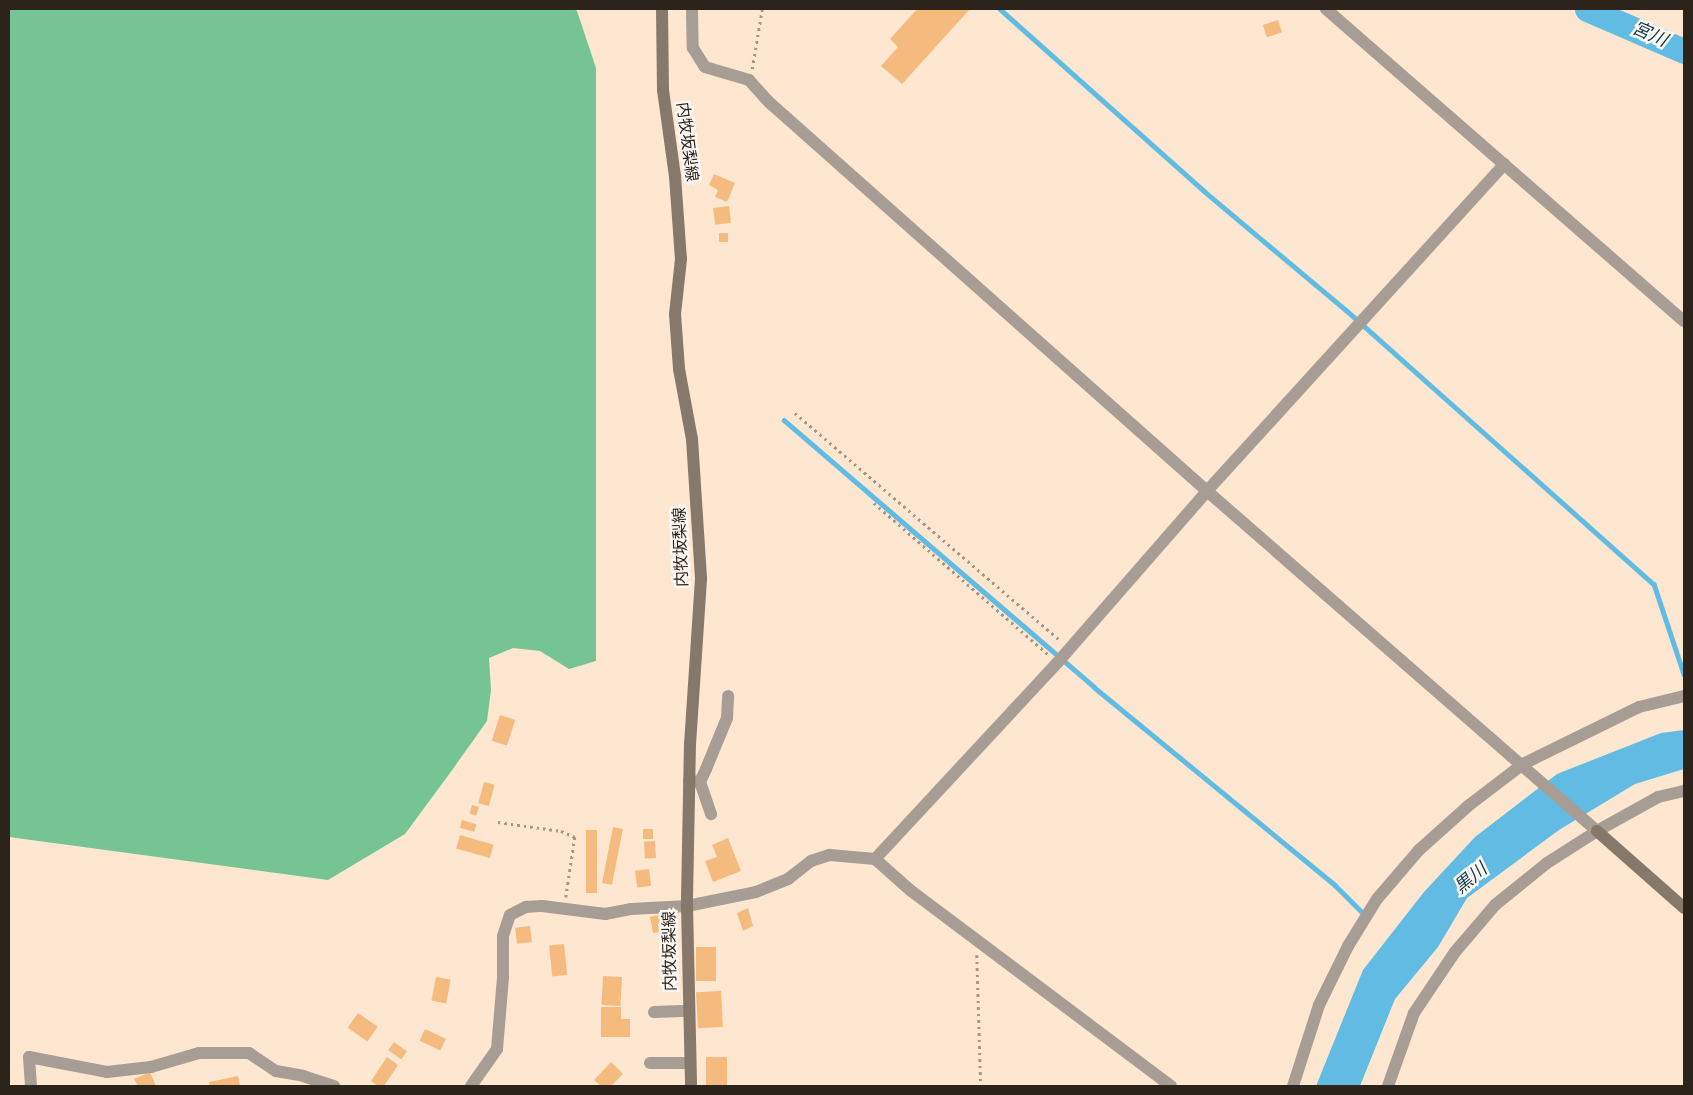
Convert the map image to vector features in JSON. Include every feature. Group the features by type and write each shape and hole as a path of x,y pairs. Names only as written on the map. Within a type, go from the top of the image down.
{"main road":[{"name":"内牧坂梨線","path":"662,9 663,90 675,176 681,259 675,314 679,369 692,439 701,579 694,782 687,906 691,1086"},
{"path":"1597,831 1684,908"}],"street":[{"path":"692,9 693,48 705,67 749,80 770,103 1207,491 1523,764 1597,831"},
{"path":"1326,9 1684,320"},
{"path":"875,859 1058,662 1207,491 1505,164"},
{"path":"711,814 694,782 727,718 728,696"},
{"path":"1294,1086 1319,1005 1348,946 1377,898 1418,850 1468,806 1523,764 1639,707 1684,696"},
{"path":"1388,1086 1414,1013 1455,952 1495,906 1547,863 1597,831 1658,796 1684,790"},
{"path":"471,1086 497,1049 506,923 510,915 526,907 564,908 605,914 631,909 687,906 756,892 788,879 812,861 830,855 875,859 976,940 1171,1086"},
{"path":"654,1012 689,1011"},
{"path":"31,1086 29,1057 107,1072 151,1067 199,1053 249,1053 276,1071 303,1076 334,1086"},
{"path":"650,1063 690,1063"}],"path":[{"path":"749,80 762,9"},
{"path":"795,413 1069,648"},
{"path":"874,504 1058,662"},
{"path":"498,822 560,831 575,837 564,908"},
{"path":"976,940 981,1086"}],"green space":[{"path":"9,9 574,9 577,11 596,68 596,661 569,669 540,651 513,648 489,658 491,690 487,721 450,773 405,834 328,880 9,837"}],"water":[{"name":"黒川","path":"1684,730 1684,769 1635,784 1559,830 1467,898 1438,947 1395,999 1360,1086 1316,1086 1363,970 1424,892 1475,837 1557,774 1661,733"}],"building":[{"path":"917,9 970,9 902,84 881,66 898,47 890,39"},
{"path":"1278,20 1282,32 1267,37 1263,25"},
{"path":"714,174 735,183 727,202 715,197 718,190 709,185"},
{"path":"729,206 731,223 715,225 713,208"},
{"path":"719,233 728,233 728,242 719,242"},
{"path":"500,715 515,720 507,746 492,741"},
{"path":"484,782 495,785 489,806 478,803"},
{"path":"472,805 479,807 476,816 470,814"},
{"path":"462,820 476,824 474,832 460,828"},
{"path":"613,827 623,829 612,885 602,883"},
{"path":"643,829 653,829 653,839 643,839"},
{"path":"586,830 597,830 597,893 586,893"},
{"path":"460,835 494,845 490,858 456,848"},
{"path":"728,838 741,871 713,882 705,861 717,857 712,845"},
{"path":"655,841 656,858 645,859 644,842"},
{"path":"649,869 651,886 637,888 635,871"},
{"path":"748,908 753,926 743,931 737,913"},
{"path":"667,913 673,946 662,948 659,932 653,933 650,917"},
{"path":"530,926 532,942 517,944 515,928"},
{"path":"564,944 567,975 552,976 549,946"},
{"path":"696,947 716,947 716,981 696,981"},
{"path":"603,976 622,977 620,1006 601,1005"},
{"path":"436,977 451,980 446,1003 431,1001"},
{"path":"721,991 723,1027 698,1028 696,992"},
{"path":"601,1007 621,1007 621,1019 630,1019 630,1037 601,1037"},
{"path":"358,1013 378,1027 367,1042 348,1028"},
{"path":"425,1029 446,1039 440,1051 420,1041"},
{"path":"394,1042 407,1051 401,1059 388,1050"},
{"path":"387,1057 398,1065 384,1086 378,1086 371,1081"},
{"path":"706,1057 727,1057 727,1086 706,1086"},
{"path":"611,1062 623,1074 611,1086 601,1086 594,1080"},
{"path":"150,1072 156,1086 138,1086 134,1079"},
{"path":"238,1076 240,1086 210,1086 209,1082"}],"waterway":[{"path":"1000,9 1204,191 1346,310 1654,584 1684,674"},
{"name":"宮川","path":"1587,9 1684,51"},
{"path":"784,420 1094,687 1335,885 1365,915"}]}
